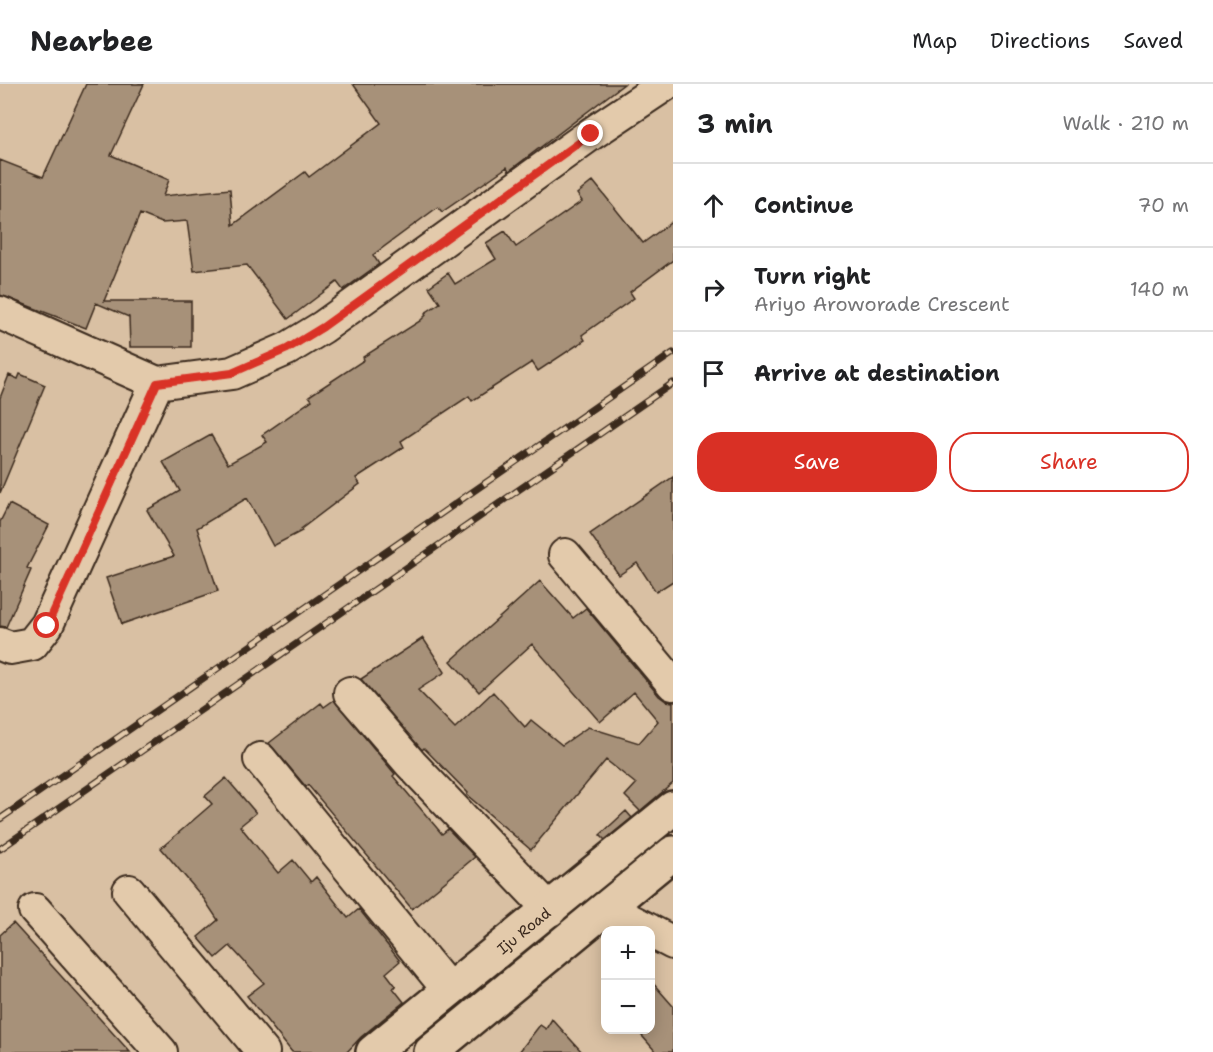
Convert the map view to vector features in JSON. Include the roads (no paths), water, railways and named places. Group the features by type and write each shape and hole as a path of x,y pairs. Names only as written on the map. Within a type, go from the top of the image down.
{"main road":[{"name":"Iju Road","path":"373,1052 673,808"},
{"path":"431,1052 673,853"}],"street":[{"path":"0,313 157,383 232,373 287,349 323,327 591,134 666,84"},
{"path":"0,644 10,648 32,644 47,626 157,383"},
{"path":"565,555 673,684"},
{"path":"350,693 411,764 550,910"},
{"path":"260,759 450,990"},
{"path":"129,891 263,1052"},
{"path":"606,908 640,926"},
{"path":"35,910 161,1052"},
{"path":"655,934 673,943"}],"railway":[{"path":"0,819 673,353"},
{"path":"0,849 673,383"}]}
